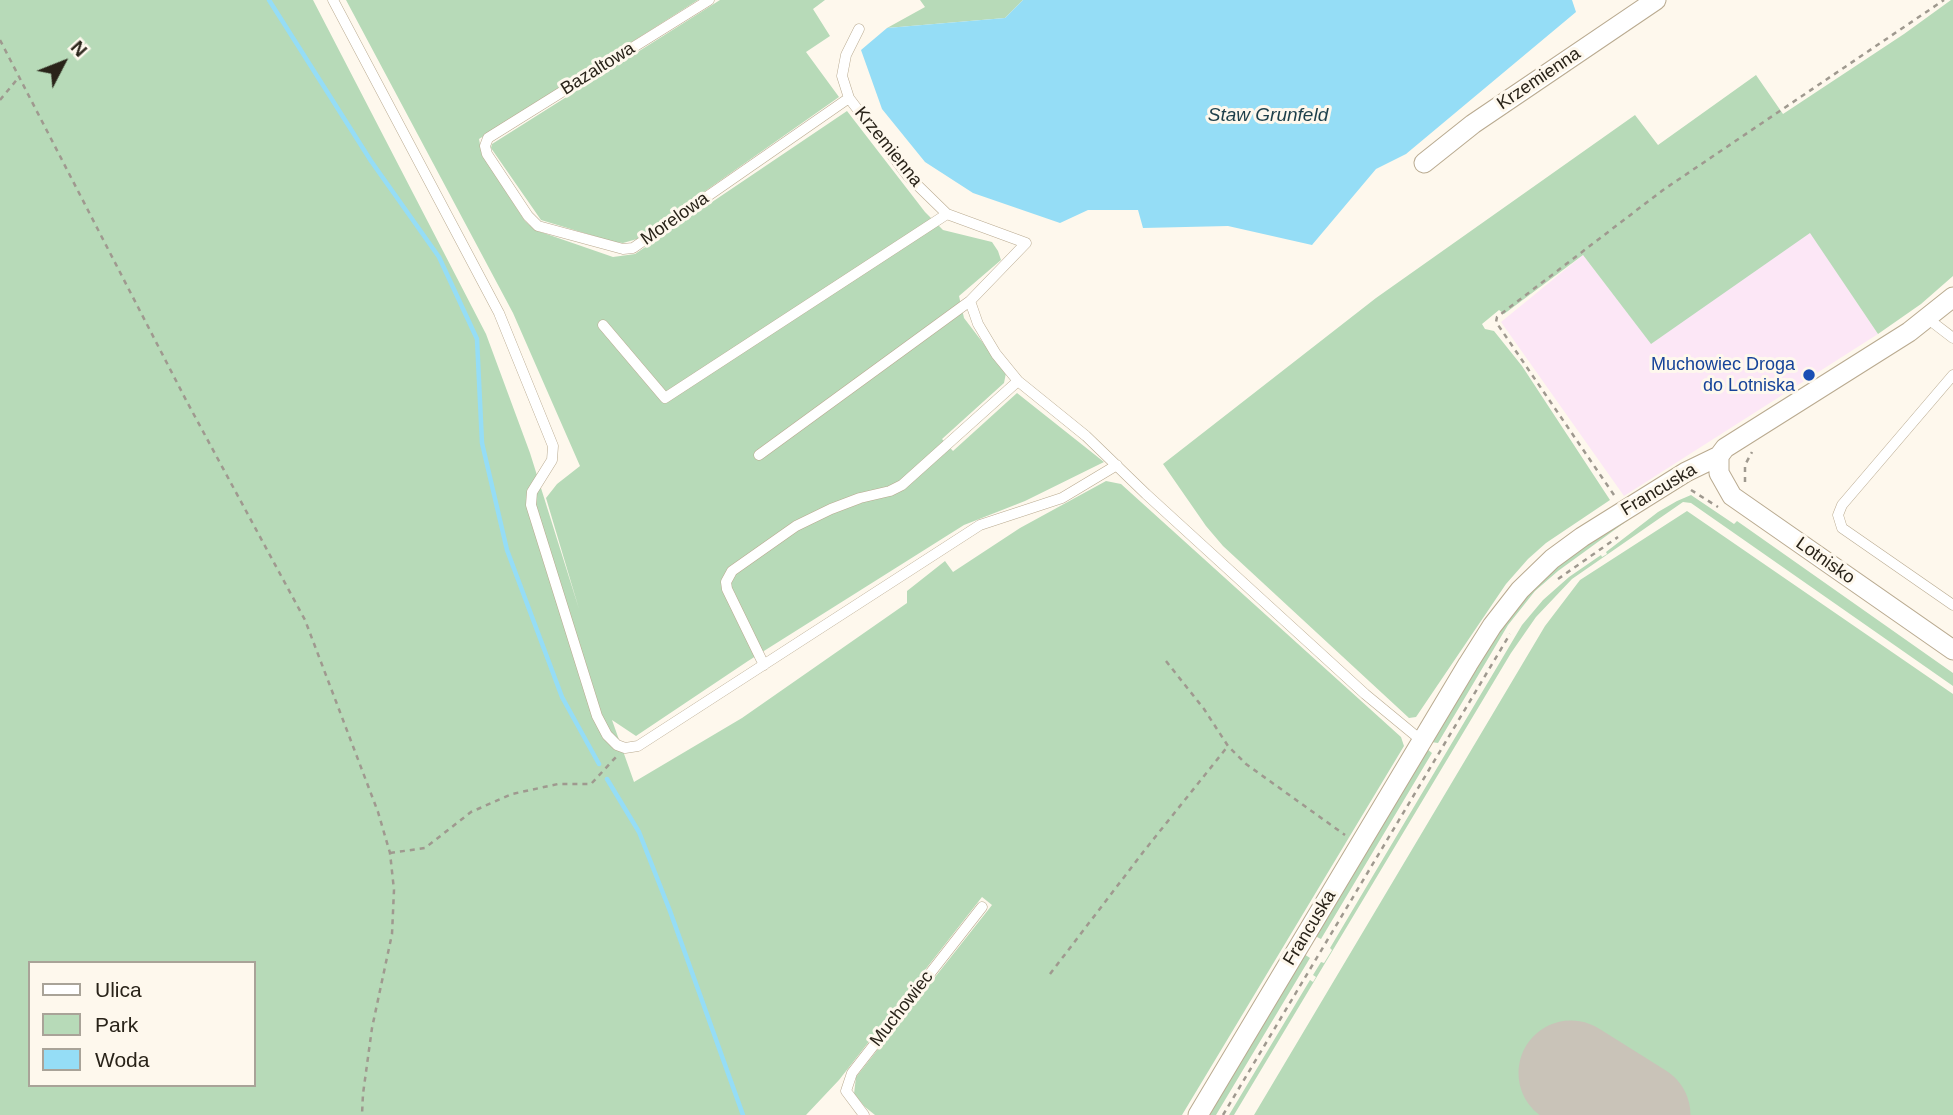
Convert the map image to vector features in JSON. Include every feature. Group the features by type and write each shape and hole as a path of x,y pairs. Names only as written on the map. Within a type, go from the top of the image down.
{"street":[{"name":"Krzemienna","path":"1424,163 1473,124 1656,0"},
{"name":"Francuska","path":"1198,1115 1484,638 1520,590 1562,551 1686,472 1719,457 1725,447 1909,332 1953,296"},
{"name":"Lotnisko","path":"1719,457 1719,473 1732,496 1953,650"}],"lane":[{"path":"333,0 511,337 553,446 552,460 532,492 531,505 597,716 607,735 617,745 625,748 638,746 980,525 1062,498 1117,465"},
{"name":"Bazaltowa","path":"488,138 709,0"},
{"name":"Krzemienna","path":"859,29 846,55 842,76 849,98 907,175 947,214 1026,243 970,301"},
{"name":"Morelowa","path":"488,138 485,146 487,154 528,216 538,226 623,249 641,243 849,98"},
{"path":"603,325 665,398 947,214"},
{"path":"759,455 970,301 978,324 996,354 1018,381 1086,436 1365,695 1422,741"},
{"path":"1927,318 1953,338"},
{"path":"1953,375 1842,505 1838,515 1842,528 1953,605"},
{"path":"764,665 727,589 726,582 732,571 796,526 831,509 902,485 1018,381"},
{"name":"Muchowiec","path":"864,1115 846,1091 852,1073 982,907"}],"path":[{"path":"1625,510 1496,322 1497,317 1663,190 1944,0"},
{"path":"0,40 180,387 305,620 378,812 390,853 394,890 392,934 372,1028 362,1115"},
{"path":"0,100 19,77"},
{"path":"1685,491 1694,491 1720,509"},
{"path":"1549,586 1625,532"},
{"path":"1223,1115 1514,628"},
{"path":"1166,661 1204,709 1228,746 1245,764 1359,846"},
{"path":"1050,974 1228,746"},
{"path":"390,853 425,848 471,812 512,793 558,784 591,784 625,748"}],"shaded area":[{"path":"1810,232 1878,334 1624,496 1501,322 1583,255 1651,343"}],"green space":[{"path":"0,0 313,0 486,334 530,453 579,609 546,498 557,484 580,466 513,313 346,0 698,0 479,139 482,155 525,221 535,230 613,257 635,254 847,111 925,212 943,230 992,242 1001,260 959,296 964,318 1006,373 1004,383 942,439 953,451 1017,393 1104,462 1025,501 964,525 748,661 636,736 612,720 634,782 742,718 907,603 907,591 945,561 953,572 1020,528 1106,481 1121,484 1401,737 1404,746 1182,1115 875,1115 865,1107 854,1094 856,1077 992,905 982,897 839,1080 806,1115 0,1115"},
{"path":"720,0 825,0 813,9 830,36 806,52 839,97 637,239 623,243 614,242 541,220 491,148 492,144"},
{"path":"920,0 1023,0 1005,18 887,28 925,7"},
{"path":"1951,0 1953,276 1921,304 1878,334 1810,233 1651,344 1583,255 1504,314 1499,310 1482,324 1485,329 1494,331 1522,366 1610,500 1546,543 1528,559 1506,584 1416,717 1409,718 1223,546 1163,464 1376,298 1635,115 1658,145 1756,75 1783,114"},
{"path":"1691,495 1734,524 1737,521 1953,673 1953,686 1691,503 1683,502 1572,579 1536,617 1511,653 1234,1115 1229,1115 1310,980 1313,982 1316,977 1313,975 1332,950 1330,948 1522,625 1543,600 1569,577 1601,555 1602,557 1607,554 1606,552 1658,512"},
{"path":"1646,507 1535,591 1508,625 1438,743 1431,742 1484,653 1519,605 1546,576 1587,544"},
{"path":"1687,511 1953,694 1953,1115 1254,1115 1545,626 1580,580"},
{"path":"1427,749 1432,753 1321,939 1315,936"},
{"path":"1304,954 1310,958 1216,1115 1208,1115"}],"water":[{"name":"Staw Grunfeld","path":"1023,0 1572,0 1576,12 1406,154 1376,169 1312,245 1228,226 1143,228 1138,210 1088,210 1060,223 973,193 925,162 882,109 861,50 887,28 1005,18"}],"waterway":[{"path":"269,0 371,161 439,257 477,339 482,443 507,550 562,697 599,764"},
{"path":"607,779 639,832 743,1115"}],"runway":[{"path":"1571,1073 1638,1115"}],"place":[{"name":"Muchowiec Droga do Lotniska","path":"1809,375"}]}
